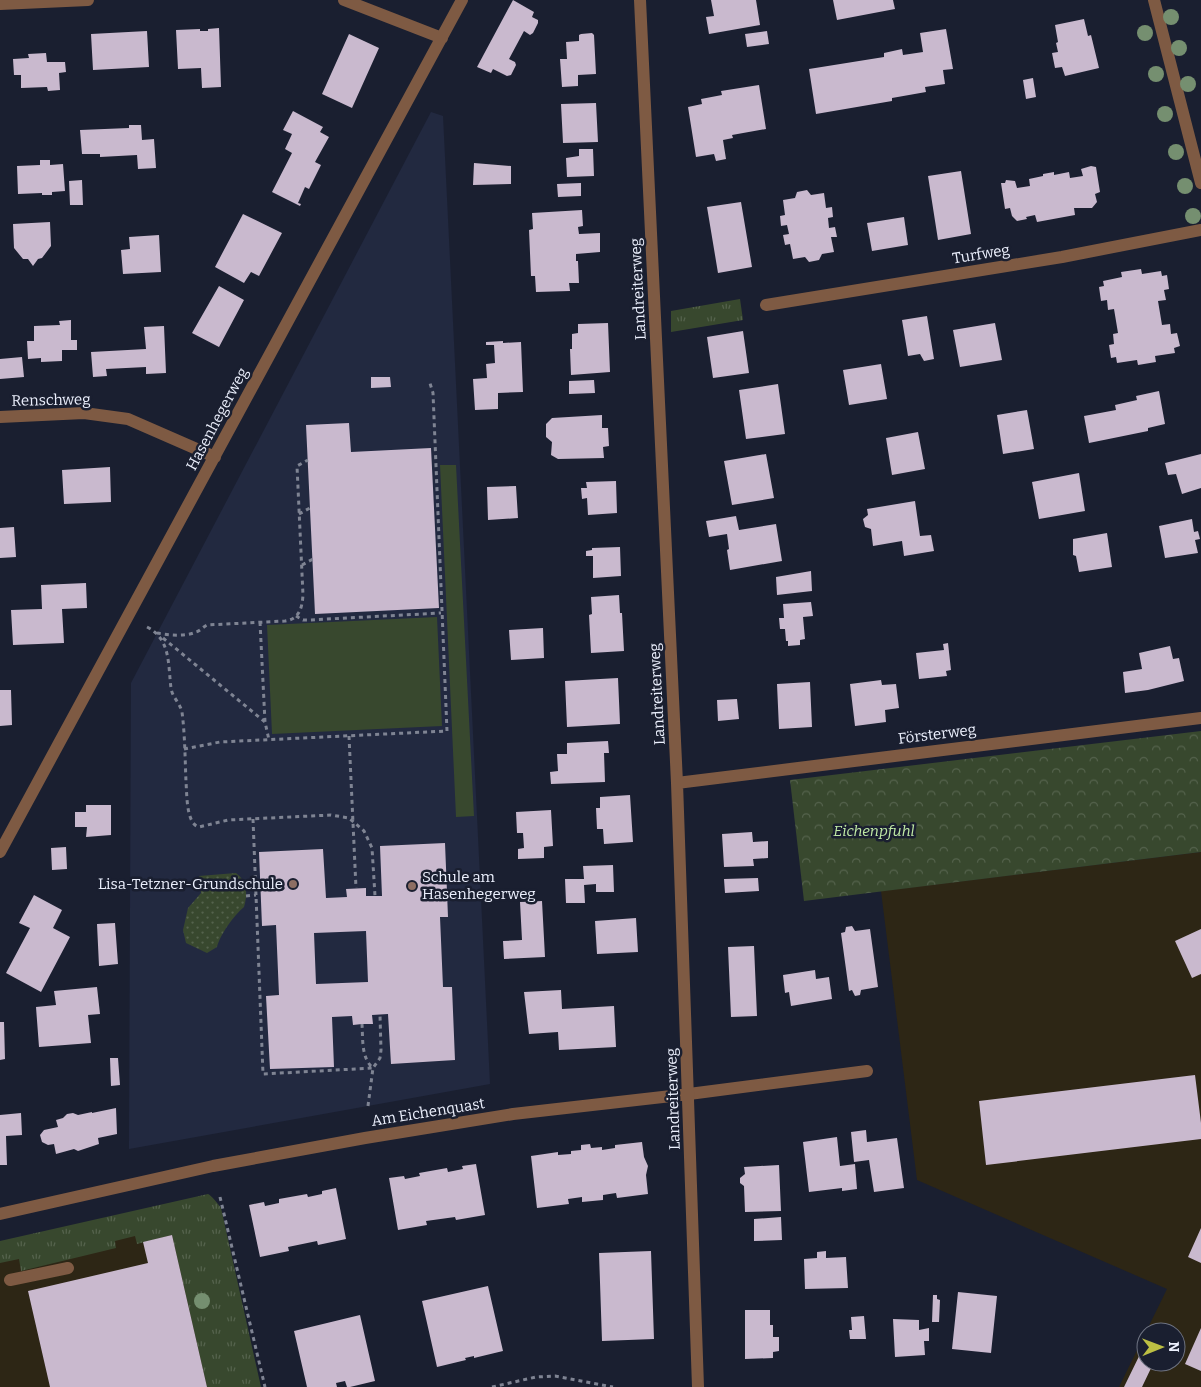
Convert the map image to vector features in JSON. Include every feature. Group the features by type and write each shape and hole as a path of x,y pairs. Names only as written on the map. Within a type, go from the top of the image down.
{"street":[{"path":"0,4 88,0"},
{"path":"344,0 442,38"},
{"name":"Hasenhegerweg","path":"0,852 462,0"},
{"name":"Landreiterweg","path":"640,0 677,783 698,1387"},
{"path":"1154,0 1201,183"},
{"name":"Turfweg","path":"766,305 1062,257 1195,231"},
{"name":"Renschweg","path":"0,417 84,413 128,419 215,457"},
{"name":"Försterweg","path":"677,783 1201,718"},
{"name":"Am Eichenquast","path":"0,1214 213,1166 373,1137 513,1114 867,1071"},
{"path":"10,1280 68,1268"}],"path":[{"path":"184,749 220,742 447,731 432,393 429,380"},
{"path":"156,632 173,635 192,633 207,625 290,620 297,615 300,611 303,595 297,466 308,460"},
{"path":"299,514 310,508"},
{"path":"302,565 313,559"},
{"path":"296,616 302,620 309,620 441,613"},
{"path":"260,622 265,722 269,740"},
{"path":"147,627 156,632 265,722"},
{"path":"156,632 166,647 171,691 182,713 187,801 191,821 194,826 199,827 228,820 331,815 353,820 364,831 372,848 375,896"},
{"path":"349,736 356,888"},
{"path":"253,819 263,1074 373,1068"},
{"path":"246,896 256,895"},
{"path":"368,1106 373,1068 380,1058 380,1015"},
{"path":"362,1024 364,1056 373,1068"},
{"path":"220,1197 265,1387"},
{"path":"492,1387 536,1377 555,1376 613,1387"}],"shaded area":[{"path":"431,112 443,116 490,1084 129,1149 131,683"},
{"path":"1201,852 1201,1387 1119,1387 1136,1352 1136,1372 1186,1372 1186,1322 1151,1322 1167,1289 917,1180 881,891"},
{"path":"177,1202 220,1387 0,1387 0,1243"}],"green space":[{"path":"740,299 743,320 671,332 671,311"},
{"path":"440,465 456,465 474,816 456,817"},
{"path":"437,617 442,726 272,734 267,625"},
{"name":"Eichenpfuhl","path":"1201,731 1201,852 804,901 790,780"},
{"path":"236,873 244,884 246,893 244,907 224,931 217,947 207,953 186,943 183,930 188,908 201,893 199,876"},
{"path":"208,1194 221,1208 261,1387 207,1387 172,1235 137,1244 135,1236 115,1241 116,1248 21,1271 19,1259 0,1263 0,1241"}],"building":[{"path":"513,0 534,12 532,17 538,20 538,23 530,35 524,31 509,59 515,62 516,65 511,75 507,76 493,69 491,73 477,67"},
{"path":"711,0 756,0 760,25 709,34 706,17 714,16"},
{"path":"833,0 893,0 895,9 837,20"},
{"path":"1084,19 1088,36 1091,35 1099,68 1065,76 1062,67 1055,68 1052,53 1058,52 1055,25"},
{"path":"219,28 221,87 202,88 201,68 178,69 176,30 200,29 200,31 208,31 208,29"},
{"path":"946,29 953,69 943,70 945,84 925,87 926,92 892,98 892,101 816,114 809,69 884,57 884,53 902,49 903,55 923,52 920,33"},
{"path":"147,31 149,67 93,70 91,34"},
{"path":"767,31 769,44 747,47 745,34"},
{"path":"592,33 594,35 596,74 578,75 578,86 562,87 560,59 567,59 566,42 579,41 579,35"},
{"path":"349,34 379,48 352,108 322,94"},
{"path":"46,53 47,62 65,62 66,72 59,73 60,90 48,91 47,87 21,88 21,75 14,75 13,59 29,58 28,54"},
{"path":"1033,78 1036,97 1026,99 1023,80"},
{"path":"759,85 766,129 732,135 733,138 723,140 726,159 716,161 714,154 696,157 688,107 702,104 701,99 722,95 721,91"},
{"path":"596,103 598,142 563,143 561,104"},
{"path":"293,111 323,127 320,132 329,137 315,162 321,165 309,189 305,187 298,203 301,204 300,206 272,192 292,153 285,149 292,134 283,130"},
{"path":"129,125 141,125 142,140 154,139 156,168 138,169 137,155 100,157 100,154 82,154 80,130 129,128"},
{"path":"579,149 593,149 594,176 567,177 566,158 579,156"},
{"path":"40,160 50,160 50,165 63,164 65,191 52,192 52,195 42,195 42,193 18,194 17,166 40,165"},
{"path":"474,163 511,166 511,184 473,185"},
{"path":"1091,166 1096,167 1100,192 1095,194 1097,202 1092,208 1074,208 1075,215 1037,222 1035,215 1017,221 1012,216 1010,208 1005,209 1001,183 1005,183 1006,180 1015,181 1017,188 1030,186 1029,179 1043,176 1043,174 1054,172 1054,175 1069,172 1070,178 1083,176 1081,169"},
{"path":"961,171 971,234 938,240 928,176"},
{"path":"82,180 83,205 70,205 69,181"},
{"path":"581,183 581,196 558,197 557,184"},
{"path":"807,190 811,195 824,193 826,208 832,207 833,217 828,218 829,228 835,227 837,237 831,237 834,252 822,254 819,260 809,262 805,257 793,259 790,244 785,245 783,235 789,234 787,225 781,226 780,216 785,215 783,200 795,198 797,192"},
{"path":"741,202 752,267 718,273 707,207"},
{"path":"582,210 583,226 578,227 579,234 600,233 600,252 576,254 579,283 569,283 570,291 536,292 535,276 531,276 529,230 533,229 532,213"},
{"path":"243,214 282,233 259,276 251,272 244,283 215,267"},
{"path":"904,217 908,245 872,251 867,223"},
{"path":"50,222 51,246 33,266 28,259 23,259 14,248 13,224"},
{"path":"159,235 161,272 123,274 121,250 130,249 129,237"},
{"path":"1141,269 1142,274 1161,271 1162,276 1167,275 1169,289 1164,290 1166,300 1158,301 1162,325 1170,324 1171,334 1177,333 1180,346 1174,348 1175,353 1155,356 1156,362 1138,365 1137,360 1117,363 1116,357 1111,358 1109,345 1114,344 1113,334 1118,333 1114,309 1108,310 1107,300 1101,301 1099,287 1104,286 1103,281 1122,277 1121,272"},
{"path":"219,286 244,300 219,347 192,333"},
{"path":"927,316 934,359 924,361 920,354 908,356 902,320"},
{"path":"71,320 71,340 77,340 77,350 62,350 62,361 41,362 41,358 28,359 27,341 34,341 34,326 60,325 59,321"},
{"path":"608,323 610,372 571,375 570,349 572,349 572,334 578,333 578,324"},
{"path":"995,323 1002,360 960,367 953,330"},
{"path":"164,326 166,373 146,374 146,367 106,369 107,376 93,377 91,352 146,349 144,327"},
{"path":"743,331 749,373 713,378 707,337"},
{"path":"503,341 503,343 521,342 523,392 498,393 498,409 475,410 473,379 487,378 486,364 495,363 494,345 486,345 486,342"},
{"path":"22,357 24,377 0,379 0,359"},
{"path":"881,364 887,399 849,405 843,370"},
{"path":"371,377 390,377 391,387 371,388"},
{"path":"594,380 595,393 569,394 569,381"},
{"path":"778,384 785,434 746,439 739,390"},
{"path":"1159,391 1165,424 1148,428 1148,431 1089,443 1084,416 1116,410 1115,405 1137,400 1136,396"},
{"path":"1027,410 1034,449 1003,454 997,415"},
{"path":"602,415 602,428 608,428 609,446 603,447 604,458 558,459 551,455 552,442 546,437 546,424 552,418"},
{"path":"349,423 351,452 431,448 439,608 315,614 306,425"},
{"path":"918,432 925,469 892,475 886,438"},
{"path":"766,454 774,498 732,505 724,461"},
{"path":"1201,454 1201,488 1182,494 1176,474 1168,475 1165,463"},
{"path":"110,467 111,502 64,504 62,470"},
{"path":"1079,473 1085,511 1039,519 1032,482"},
{"path":"616,481 617,513 588,515 587,498 582,499 581,488 587,488 586,482"},
{"path":"516,486 518,518 488,520 487,487"},
{"path":"915,501 920,536 931,535 934,551 904,556 902,541 873,546 871,529 865,527 863,519 868,515 867,509"},
{"path":"736,516 739,530 776,524 782,561 730,570 727,534 709,537 706,521"},
{"path":"1192,519 1194,532 1198,531 1200,539 1195,540 1198,553 1165,558 1159,526"},
{"path":"14,527 16,557 0,558 0,528"},
{"path":"1107,533 1112,567 1079,572 1076,556 1073,555 1073,539"},
{"path":"620,547 621,576 593,578 593,556 586,556 586,551 592,550 592,548"},
{"path":"811,571 812,591 777,595 776,577"},
{"path":"86,583 87,608 62,609 64,643 13,645 11,610 42,609 41,585"},
{"path":"619,595 624,651 591,653 589,615 592,614 591,597"},
{"path":"811,602 813,616 803,617 805,639 800,640 800,645 788,646 785,629 780,629 779,618 784,618 783,604"},
{"path":"543,628 544,658 511,660 509,630"},
{"path":"948,643 951,670 946,671 947,676 919,679 916,653 944,650 943,644"},
{"path":"1170,646 1173,659 1179,658 1184,681 1148,690 1125,693 1123,672 1142,669 1139,653"},
{"path":"618,678 620,724 567,727 565,681"},
{"path":"881,680 882,685 896,684 899,708 885,710 886,722 855,726 850,684"},
{"path":"810,682 812,727 779,729 777,684"},
{"path":"0,690 11,690 12,725 0,726"},
{"path":"737,699 739,719 718,721 717,700"},
{"path":"608,741 609,753 604,753 605,782 551,784 550,772 558,771 557,754 567,754 567,743"},
{"path":"630,795 633,842 604,844 603,829 597,829 596,808 600,808 600,797"},
{"path":"86,805 111,805 111,835 86,837 87,827 75,827 75,812 86,812"},
{"path":"551,810 553,846 544,847 544,858 518,859 518,849 524,848 523,833 517,833 516,812"},
{"path":"752,832 753,842 768,841 768,858 753,859 754,866 724,867 722,834"},
{"path":"445,843 448,917 440,917 443,987 452,987 455,1060 391,1064 388,1014 372,1015 373,1024 353,1025 352,1016 332,1017 334,1067 270,1069 266,996 279,995 276,925 262,926 259,852 323,849 326,898 347,897 346,889 366,888 366,896 382,896 380,846","holes":["366,931 368,982 316,984 314,933"]},
{"path":"66,847 67,869 52,870 51,848"},
{"path":"613,865 614,892 596,892 596,884 584,885 585,903 566,903 565,879 584,879 583,866"},
{"path":"758,878 759,891 725,893 724,879"},
{"path":"34,895 62,910 53,928 70,937 41,992 6,973 30,928 19,923"},
{"path":"542,901 545,957 504,959 503,941 522,940 520,902"},
{"path":"636,918 638,952 597,954 595,921"},
{"path":"115,923 118,964 99,966 97,924"},
{"path":"852,926 855,931 870,929 878,987 861,990 860,995 855,996 852,990 849,991 841,933 845,932 846,927"},
{"path":"1201,929 1201,974 1192,978 1175,941"},
{"path":"754,946 757,1016 731,1017 728,947"},
{"path":"815,970 816,979 829,977 832,999 791,1006 789,992 785,993 783,975"},
{"path":"97,987 100,1014 88,1015 91,1043 39,1047 36,1007 56,1005 54,991"},
{"path":"561,990 562,1009 614,1006 616,1047 559,1050 558,1032 529,1034 524,992"},
{"path":"0,1022 4,1022 5,1059 0,1060"},
{"path":"110,1058 118,1058 120,1085 111,1086"},
{"path":"1195,1075 1201,1139 986,1165 979,1101"},
{"path":"116,1108 117,1134 98,1138 99,1144 78,1151 74,1149 56,1154 54,1144 48,1145 42,1142 40,1135 44,1130 58,1127 56,1120 63,1118 67,1114 73,1113 78,1115"},
{"path":"21,1113 22,1135 6,1136 7,1165 0,1165 0,1115"},
{"path":"866,1130 867,1142 897,1138 904,1188 874,1192 869,1160 854,1162 851,1132"},
{"path":"837,1137 840,1166 855,1164 857,1189 842,1191 842,1188 809,1192 803,1142"},
{"path":"642,1142 644,1157 648,1166 646,1175 648,1194 617,1198 616,1193 603,1195 603,1200 582,1202 582,1197 568,1199 569,1204 537,1208 531,1156 558,1152 558,1155 571,1154 571,1151 581,1150 581,1145 590,1144 591,1148 602,1147 602,1150 615,1148 615,1145"},
{"path":"476,1164 485,1215 456,1220 455,1217 426,1221 427,1225 398,1230 389,1178 404,1176 405,1179 420,1176 419,1173 447,1168 448,1172 463,1169 462,1166"},
{"path":"779,1165 781,1211 745,1212 744,1186 740,1183 740,1178 745,1174 744,1167"},
{"path":"336,1188 346,1239 318,1245 317,1241 288,1247 289,1251 260,1257 249,1205 264,1202 265,1206 279,1203 279,1199 307,1194 308,1197"},
{"path":"781,1217 782,1240 754,1241 754,1219"},
{"path":"1201,1228 1201,1263 1188,1257"},
{"path":"172,1235 207,1387 50,1387 28,1291 148,1263 143,1242"},
{"path":"651,1251 654,1339 602,1341 599,1253"},
{"path":"826,1251 826,1258 846,1257 848,1288 805,1289 804,1259 817,1258 817,1252"},
{"path":"488,1286 503,1351 474,1358 474,1356 465,1358 466,1360 437,1367 422,1301"},
{"path":"958,1292 997,1296 991,1353 952,1349"},
{"path":"933,1295 937,1295 937,1299 940,1300 939,1322 932,1322"},
{"path":"745,1310 770,1310 770,1325 773,1325 773,1337 779,1337 779,1351 773,1352 773,1358 745,1359"},
{"path":"360,1315 375,1381 350,1387 347,1387 345,1381 336,1383 337,1387 307,1387 294,1331"},
{"path":"864,1316 866,1339 850,1339 849,1330 852,1330 851,1317"},
{"path":"893,1319 919,1320 919,1330 929,1328 929,1341 924,1341 925,1355 895,1357"},
{"path":"1201,1328 1201,1371 1186,1364"},
{"path":"1136,1362 1136,1372 1149,1372 1142,1387 1124,1387"}],"place":[{"name":"Lisa-Tetzner-Grundschule","path":"293,884"},
{"name":"Schule am Hasenhegerweg","path":"412,886"}]}
